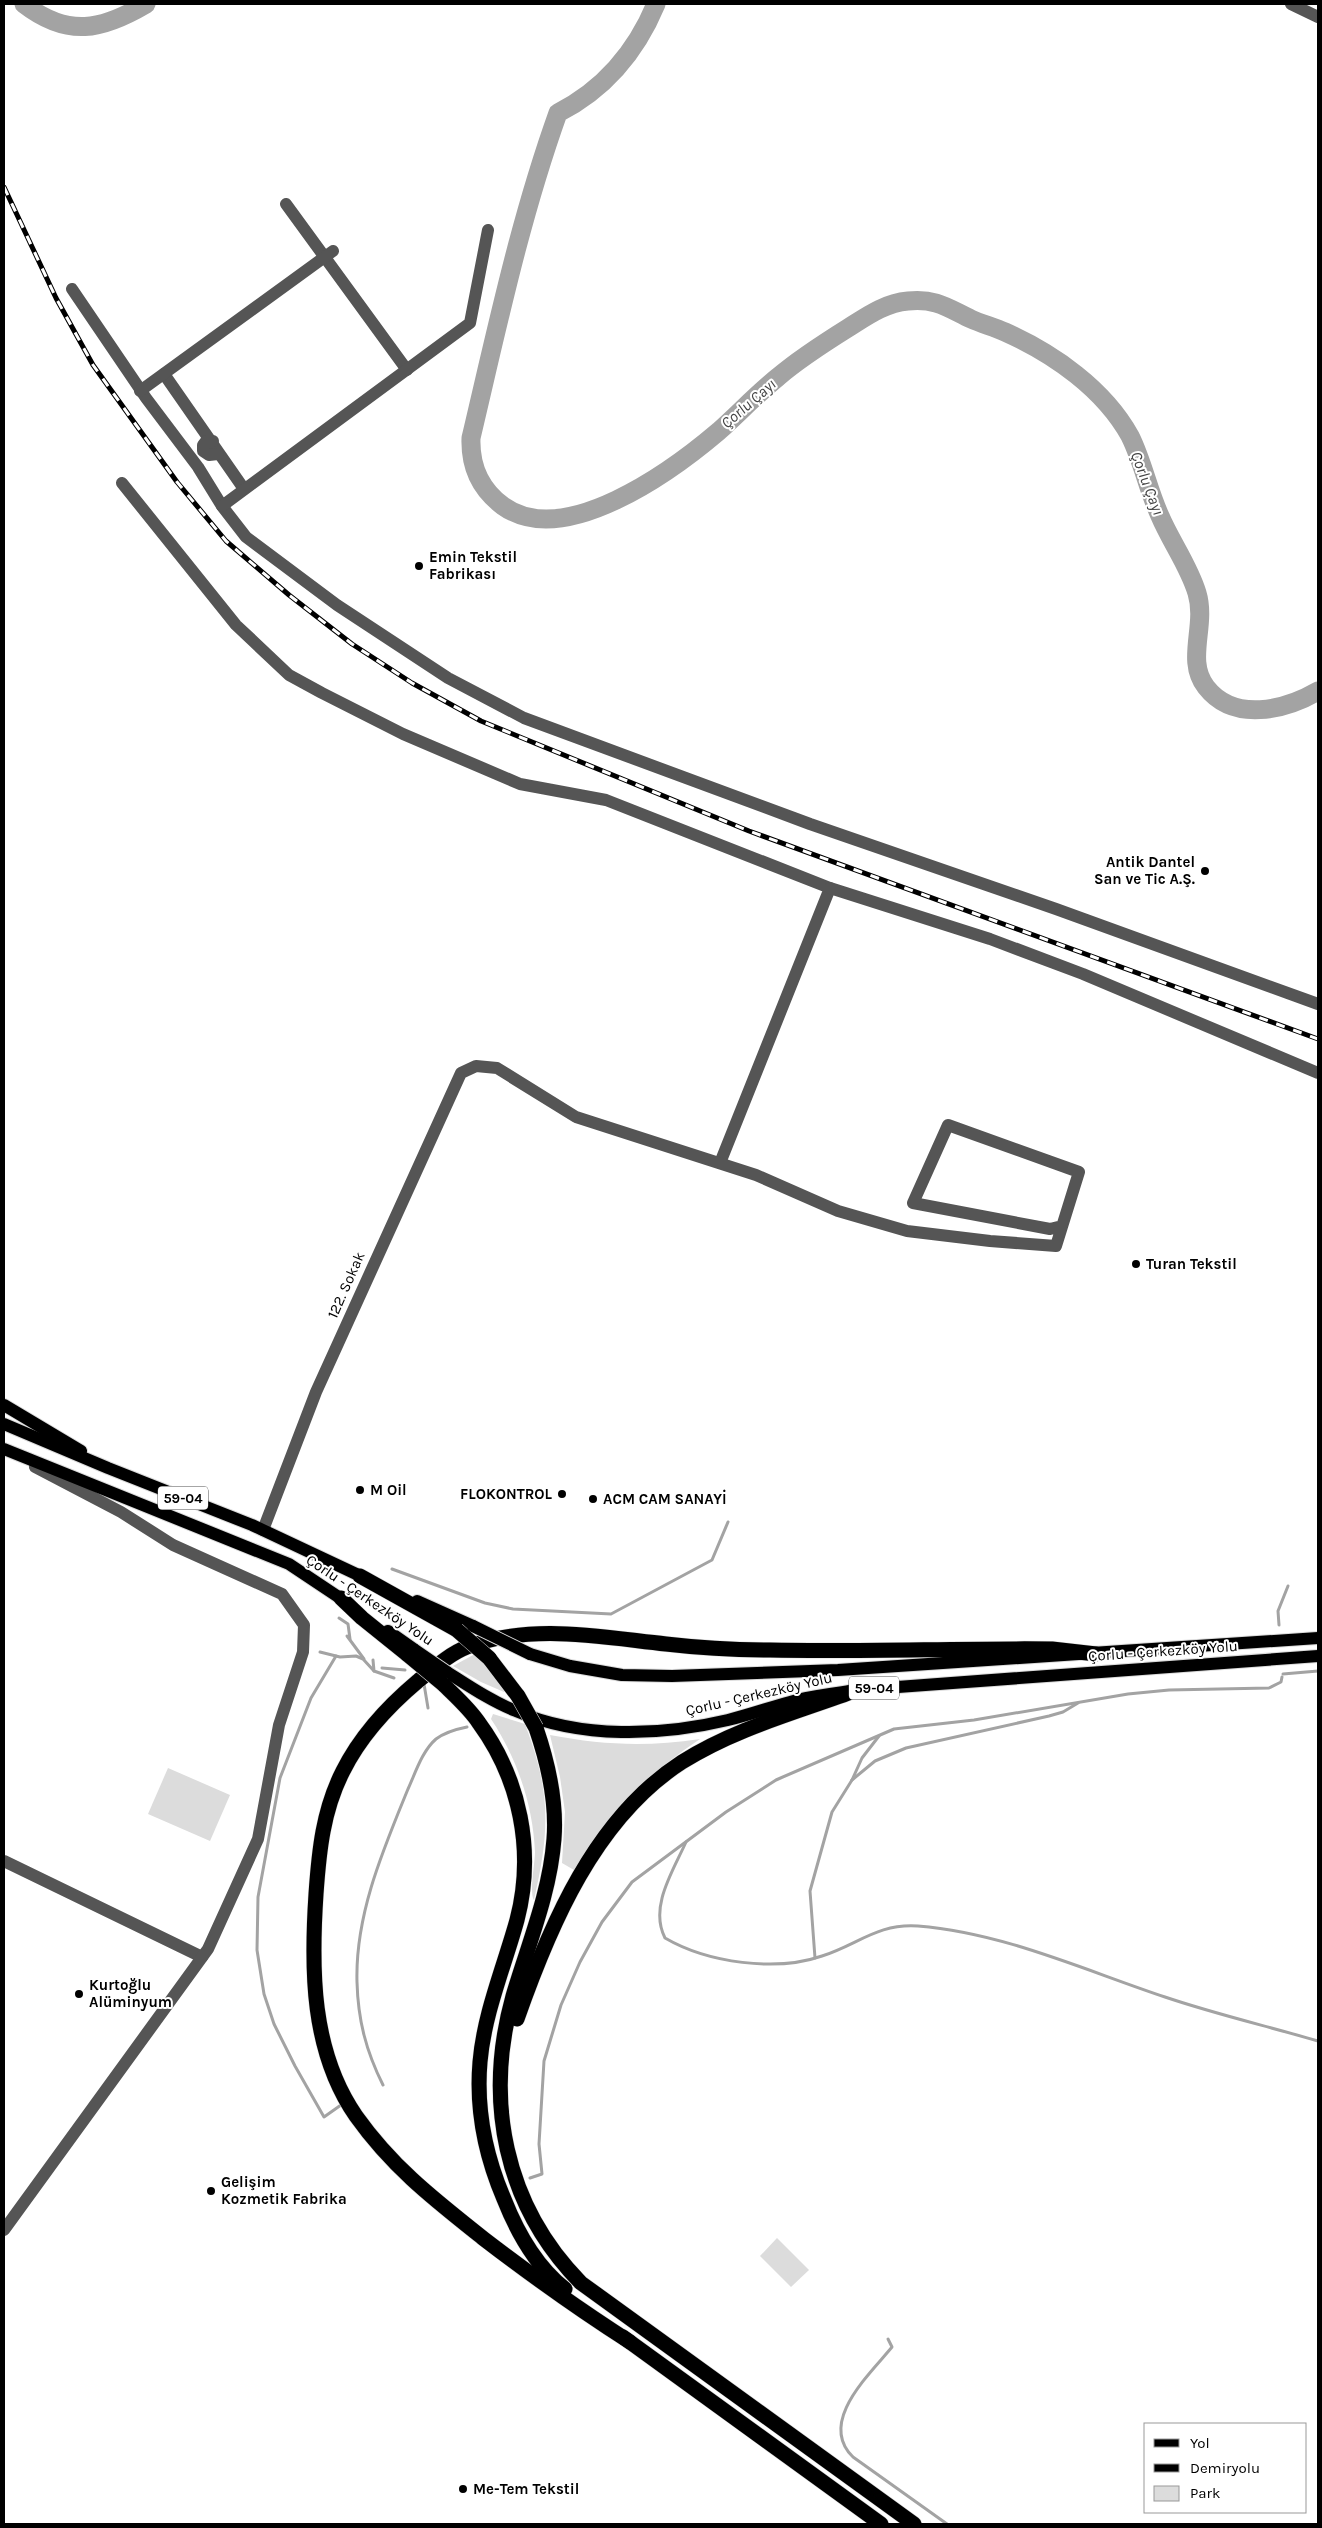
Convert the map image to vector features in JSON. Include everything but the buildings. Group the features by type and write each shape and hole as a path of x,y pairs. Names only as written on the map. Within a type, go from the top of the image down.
{"highway":[{"path":"360,1576 457,1630 489,1658 518,1696 536,1728 551,1782 554,1838 548,1880 513,1998 502,2047 500,2114 505,2145 526,2204 538,2227 567,2268 601,2299 914,2524"},
{"path":"342,1598 362,1618 445,1678 478,1721 496,1750 509,1774 519,1808 525,1844 523,1886 517,1918 490,2010 480,2063 481,2116 491,2162 509,2212 539,2261 555,2282 630,2342 881,2524"},
{"path":"630,2342 579,2310 411,2181 373,2139 353,2111 341,2089 323,2038 315,2002 313,1973 314,1923 319,1849 327,1810 341,1774 358,1743 392,1703 463,1648 487,1641 522,1635 576,1634 683,1646 770,1650 1043,1649 1096,1654"},
{"path":"500,2114 513,2028 526,1994 569,1896 585,1866 627,1810 666,1774 716,1743 757,1725 857,1690"},
{"path":"770,2444 781,2428"}],"main road":[{"path":"4,1405 57,1435 108,1468"},
{"name":"Çorlu - Çerkezköy Yolu","path":"4,1424 263,1530 530,1654 570,1666 622,1675 672,1676 838,1670 1318,1638"},
{"name":"Çorlu - Çerkezköy Yolu","path":"4,1450 280,1560 342,1598"},
{"name":"Çorlu - Çerkezköy Yolu","path":"445,1678 524,1714 546,1721 581,1728 658,1731 729,1720 798,1700 857,1690 1318,1656"}],"street":[{"path":"1291,4 1318,17"},
{"path":"286,204 329,254 407,370"},
{"path":"222,506 470,323 488,230"},
{"path":"140,391 329,254"},
{"path":"72,289 140,391 198,467 222,506 246,537 338,605 448,678 524,718 810,824 1046,905 1318,1004"},
{"path":"164,374 213,441 206,441 203,445 203,451 210,454 218,454 244,489"},
{"path":"122,483 236,626 289,674 403,734 520,784 606,800 830,888 990,939 1083,974 1318,1073"},
{"path":"830,888 720,1163 756,1175 838,1211 907,1231 990,1242 1056,1246 1079,1172 948,1125 913,1203 1050,1229 1062,1226"},
{"name":"122. Sokak","path":"263,1530 316,1392 461,1073 476,1066 497,1068 576,1116 720,1163"},
{"path":"4,1450 121,1512 173,1545 282,1594 304,1625 303,1652 279,1725 258,1839 208,1949 4,2230"},
{"path":"4,1861 202,1957"}],"green space":[{"path":"475,1654 506,1689 504,1692 481,1682 453,1666"},
{"path":"493,1714 525,1724 540,1771 545,1811 545,1831 534,1900 532,1885 535,1852 531,1817 516,1766 491,1719"},
{"path":"550,1735 625,1744 680,1742 700,1739 679,1753 630,1797 615,1813 574,1870 562,1863 565,1812 560,1777"},
{"path":"168,1768 230,1795 210,1841 148,1814"},
{"path":"777,2238 809,2270 791,2287 760,2256"}],"waterway":[{"name":"Çorlu Çayı","path":"24,4 40,15 70,26 85,26 115,20 146,4"},
{"name":"Çorlu Çayı","path":"656,4 639,38 617,68 590,93 558,113 544,153 510,274 471,438 472,458 478,476 488,492 503,506 528,517 556,518 586,512 616,500 646,484 699,448 786,370 862,319 884,307 900,302 918,300 934,302 975,321 1005,332 1042,351 1092,388 1119,419 1135,446 1164,526 1194,583 1200,618 1197,666 1200,677 1206,687 1217,698 1231,705 1245,709 1260,710 1291,703 1318,691"},
{"path":"392,1569 485,1603 513,1609 611,1614 712,1560 728,1522"},
{"path":"1279,1625 1278,1611 1288,1586"},
{"path":"339,1618 348,1624 350,1639"},
{"path":"347,1636 364,1659"},
{"path":"320,1652 340,1657 356,1656 363,1659 374,1671"},
{"path":"336,1656 311,1698 280,1778 258,1897 257,1950 264,1994 274,2024 295,2066 324,2117 341,2105"},
{"path":"373,1660 374,1671 394,1678"},
{"path":"382,1668 405,1670"},
{"path":"1283,1674 1318,1671"},
{"path":"530,2178 542,2174 539,2144 544,2061 561,2005 580,1962 602,1922 632,1882 726,1812 776,1780 894,1729 974,1720 1128,1694 1169,1690 1269,1688 1281,1682 1282,1677"},
{"path":"424,1684 428,1708"},
{"path":"852,1780 875,1761 906,1748 1049,1716 1063,1712 1078,1703"},
{"path":"383,2085 364,2035 359,2009 358,1957 366,1908 380,1859 423,1756 431,1744 439,1737 467,1727"},
{"path":"815,1958 810,1891 832,1812 852,1780 862,1758 879,1736"},
{"path":"686,1842 669,1877 661,1902 661,1926 665,1938 701,1954 742,1962 784,1963 804,1961 822,1956 879,1931 891,1928 918,1926 950,1930 1013,1944 1184,2003 1318,2041"},
{"path":"888,2339 892,2347 860,2384 844,2414 841,2429 843,2443 853,2457 947,2524"}],"railway":[{"path":"4,187 56,298 93,365 177,482 226,541 289,595 352,644 412,683 481,721 749,831 1318,1039"}],"place":[{"name":"Emin Tekstil Fabrikası","path":"419,566"},
{"name":"Antik Dantel San ve Tic A.Ş.","path":"1205,871"},
{"name":"Turan Tekstil","path":"1136,1264"},
{"name":"M Oil","path":"360,1490"},
{"name":"FLOKONTROL","path":"562,1494"},
{"name":"ACM CAM SANAYİ","path":"593,1499"},
{"name":"Kurtoğlu Alüminyum","path":"79,1994"},
{"name":"Gelişim Kozmetik Fabrika","path":"211,2191"},
{"name":"Me-Tem Tekstil","path":"463,2489"}]}
